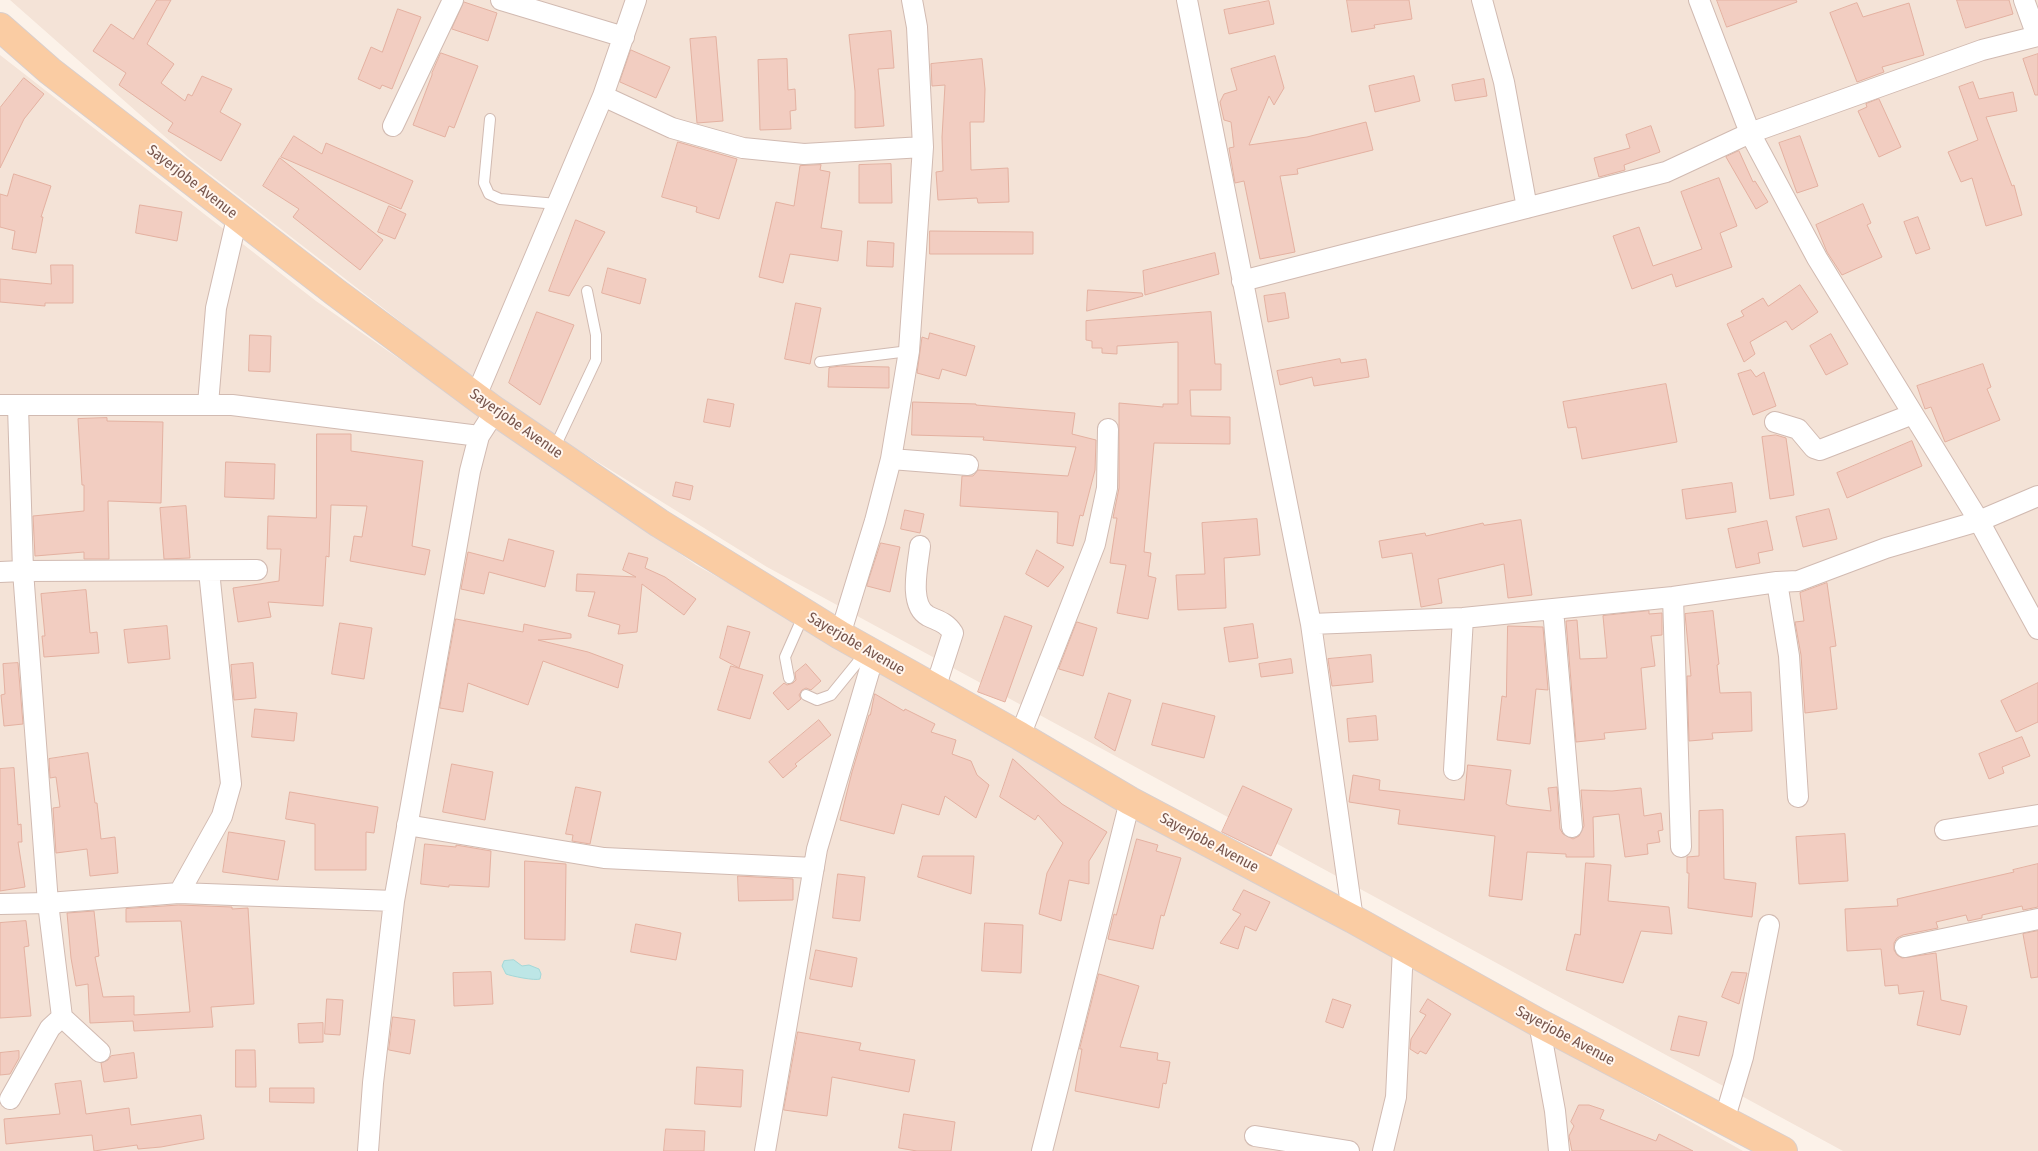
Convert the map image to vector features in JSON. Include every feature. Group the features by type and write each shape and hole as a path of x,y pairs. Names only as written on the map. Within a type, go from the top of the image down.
{"main road":[{"name":"Sayerjobe Avenue","path":"0,27 50,71 237,218 486,403 659,523 870,653 1020,736 1130,801 1352,919 1539,1023 1783,1151"}],"street":[{"path":"393,126 453,0"},
{"path":"501,0 624,37"},
{"path":"368,1151 373,1083 394,901 470,471 486,403 557,204 604,96 636,0"},
{"path":"840,635 875,521 891,459 909,351 923,147 917,27 912,0"},
{"path":"1187,0 1311,624 1352,919"},
{"path":"1482,0 1504,82 1527,208"},
{"path":"1699,0 1750,133 1817,258 1979,520 2038,629"},
{"path":"1242,281 1666,172 1750,133 1982,50 2037,36 2024,0"},
{"path":"604,96 672,128 743,148 804,154 923,147"},
{"path":"208,404 216,308 237,218"},
{"path":"100,1052 62,1017 48,903 9,405 232,405 479,436"},
{"path":"1775,422 1798,429 1814,448 1820,450 1913,414"},
{"path":"1020,736 1095,544 1107,488 1108,428"},
{"path":"891,459 968,465"},
{"path":"1311,624 1462,618 1673,598 1777,582 1798,581 1886,548 1979,520 2038,496"},
{"path":"920,546 915,584 918,606 926,615 948,624 953,633 935,689"},
{"path":"0,572 257,570"},
{"path":"179,893 222,816 231,784 209,571"},
{"path":"1777,582 1789,656 1798,797"},
{"path":"1673,598 1681,847"},
{"path":"1553,609 1572,827"},
{"path":"1454,770 1462,618"},
{"path":"765,1151 818,849 870,653"},
{"path":"1042,1151 1130,801"},
{"path":"1945,830 2038,814"},
{"path":"407,825 604,858 814,868"},
{"path":"0,904 48,903 179,893 394,901"},
{"path":"1905,947 2038,919"},
{"path":"1724,1121 1742,1057 1768,925"},
{"path":"1382,1151 1396,1097 1403,948"},
{"path":"10,1099 50,1028 62,1017"},
{"path":"1539,1023 1559,1151"},
{"path":"1255,1136 1349,1151"}],"lane":[{"path":"490,119 484,183 489,194 500,199 557,204"},
{"path":"554,450 596,360 596,335 587,291"},
{"path":"820,362 909,351"},
{"path":"789,678 785,657 804,613"},
{"path":"806,695 817,700 832,695 870,653"}],"shaded area":[{"path":"10,0 2038,0 2038,1151 1843,1151 767,567 517,412 188,157"},
{"path":"0,55 316,301 696,565 1743,1151 0,1151"}],"water":[{"path":"514,960 522,966 529,965 539,969 540,979 528,979 506,974 502,966 504,961"}],"building":[{"path":"157,0 171,0 147,44 174,64 161,83 185,101 188,94 192,96 202,76 232,89 220,112 241,124 221,161 168,131 173,123 119,85 126,73 93,51 111,24 133,39"},
{"path":"1347,0 1409,0 1412,19 1374,25 1375,28 1352,32"},
{"path":"1717,0 1796,0 1797,2 1727,27"},
{"path":"1957,0 2009,0 2013,14 1966,28"},
{"path":"1269,1 1274,24 1229,34 1224,10"},
{"path":"464,2 497,13 488,41 452,29"},
{"path":"1857,3 1863,17 1909,3 1924,55 1882,67 1884,72 1857,82 1830,13"},
{"path":"398,9 421,17 392,89 382,85 380,89 358,79 371,47 382,52"},
{"path":"891,31 894,68 878,69 884,126 855,128 855,91 849,35"},
{"path":"716,37 723,121 697,123 690,39"},
{"path":"631,50 670,67 656,98 620,82"},
{"path":"441,53 478,66 454,128 449,126 445,137 413,125"},
{"path":"2038,54 2038,95 2035,95 2023,59"},
{"path":"1275,56 1284,88 1274,105 1269,96 1249,145 1307,137 1366,122 1373,150 1297,169 1298,174 1280,176 1295,252 1260,259 1244,181 1235,183 1229,148 1234,147 1231,122 1224,120 1220,102 1224,94 1237,90 1231,69"},
{"path":"787,59 788,90 795,89 796,110 790,111 791,129 760,130 758,60"},
{"path":"982,59 985,89 984,122 970,122 971,170 1008,168 1009,202 978,203 977,198 938,200 936,172 943,171 942,137 945,85 932,86 931,64"},
{"path":"1414,76 1420,101 1375,112 1369,86"},
{"path":"24,78 44,94 24,119 0,168 0,108"},
{"path":"1484,79 1487,96 1455,101 1452,85"},
{"path":"1973,82 1979,99 2013,92 2017,111 1986,117 2012,186 2014,185 2022,215 1986,226 1972,178 1961,182 1948,152 1978,140 1959,87"},
{"path":"1879,99 1901,147 1879,157 1858,111 1867,107 1866,104"},
{"path":"1651,126 1660,152 1624,165 1625,170 1599,177 1594,158 1630,148 1626,135"},
{"path":"294,136 322,154 326,143 413,181 401,209 281,157"},
{"path":"1800,136 1818,186 1797,193 1779,143"},
{"path":"678,142 737,159 719,219 696,212 697,207 662,197"},
{"path":"1739,151 1753,182 1755,181 1768,202 1756,209 1726,157"},
{"path":"280,158 383,240 360,270 293,217 299,209 263,186"},
{"path":"891,164 892,203 859,203 859,165"},
{"path":"821,165 820,170 830,172 821,228 842,231 838,261 790,254 783,283 759,277 776,202 794,206 800,166"},
{"path":"14,174 51,186 41,217 43,217 36,253 12,249 15,231 0,227 0,194 7,196"},
{"path":"1719,178 1737,226 1720,233 1732,267 1676,287 1672,274 1632,289 1613,236 1639,227 1653,266 1702,249 1681,192"},
{"path":"1863,204 1871,223 1867,225 1882,257 1842,275 1827,252 1816,225"},
{"path":"140,205 182,212 177,241 136,233"},
{"path":"389,206 406,214 395,239 378,232"},
{"path":"1918,217 1930,249 1916,254 1904,222"},
{"path":"576,220 605,232 569,296 549,291"},
{"path":"930,231 1033,232 1033,254 930,254"},
{"path":"868,241 894,243 893,267 867,266"},
{"path":"1215,253 1219,274 1145,295 1143,271"},
{"path":"51,265 73,265 73,303 45,303 45,306 0,302 0,279 51,284"},
{"path":"608,268 646,279 640,304 602,293"},
{"path":"1800,285 1818,312 1792,330 1786,321 1750,342 1755,354 1744,362 1727,324 1744,316 1741,311 1763,298 1768,306"},
{"path":"1088,290 1142,293 1143,296 1087,311"},
{"path":"1285,293 1289,318 1268,322 1264,296"},
{"path":"796,303 821,308 810,364 785,359"},
{"path":"537,312 574,325 540,405 509,383"},
{"path":"1211,312 1215,364 1221,364 1221,390 1190,390 1191,416 1230,417 1230,444 1154,443 1144,552 1151,553 1148,576 1156,578 1148,619 1117,613 1126,565 1110,563 1117,518 1113,518 1119,488 1119,403 1163,407 1163,404 1178,404 1178,342 1117,346 1117,354 1102,353 1102,348 1092,348 1092,341 1086,340 1086,321"},
{"path":"930,333 975,346 966,376 942,369 939,379 917,373 922,337 928,339"},
{"path":"1831,334 1848,364 1826,375 1810,346"},
{"path":"250,335 271,336 270,372 249,371"},
{"path":"1340,359 1341,363 1366,359 1369,377 1314,386 1312,377 1280,385 1277,371"},
{"path":"1983,364 1991,387 1987,389 2000,420 1945,442 1931,407 1925,409 1917,386"},
{"path":"841,366 889,367 889,388 828,387 829,368"},
{"path":"1751,370 1756,377 1764,372 1776,406 1753,415 1738,374"},
{"path":"1666,384 1677,442 1582,459 1576,427 1568,428 1563,402"},
{"path":"708,399 734,404 730,427 704,422"},
{"path":"913,402 976,404 1075,413 1072,434 1096,440 1095,470 1083,516 1080,515 1073,546 1057,543 1058,512 960,506 962,476 973,476 978,470 1068,476 1076,447 983,440 984,437 912,435"},
{"path":"107,418 107,421 163,422 161,503 108,501 109,559 84,559 84,552 35,556 33,516 84,511 84,485 82,485 78,419"},
{"path":"317,434 351,434 351,451 423,461 412,546 430,550 425,575 350,561 354,536 362,537 367,506 331,505 329,557 326,556 323,606 268,602 271,617 238,622 233,588 279,581 281,549 267,549 268,516 316,518"},
{"path":"1776,435 1786,438 1794,495 1770,499 1762,437"},
{"path":"1912,441 1922,466 1847,498 1837,473"},
{"path":"226,462 275,464 274,499 225,497"},
{"path":"676,482 693,486 690,500 673,496"},
{"path":"1732,483 1736,512 1686,519 1682,490"},
{"path":"186,506 190,558 164,559 160,508"},
{"path":"1829,509 1837,539 1803,547 1796,517"},
{"path":"905,510 924,514 920,533 901,529"},
{"path":"1257,519 1260,555 1224,558 1226,608 1178,610 1176,575 1205,574 1202,523"},
{"path":"1521,520 1532,595 1508,598 1504,564 1438,579 1442,603 1421,607 1412,553 1382,558 1379,541 1425,533 1426,536 1483,523 1484,525"},
{"path":"1767,521 1773,550 1758,553 1760,563 1736,568 1728,529"},
{"path":"509,539 554,551 545,587 489,572 484,594 461,589 468,552 503,561"},
{"path":"881,543 900,547 890,592 867,586"},
{"path":"1037,550 1064,567 1048,587 1026,574"},
{"path":"629,553 648,558 645,568 665,577 696,599 684,615 642,584 637,632 618,634 620,625 588,616 595,592 576,591 577,574 636,577 623,570"},
{"path":"1827,583 1836,646 1830,647 1837,709 1805,713 1801,655 1795,622 1804,621 1800,593"},
{"path":"86,590 90,633 97,632 99,653 44,657 42,636 45,636 41,594"},
{"path":"1649,611 1649,614 1662,613 1662,635 1651,636 1655,666 1641,668 1646,729 1604,733 1605,739 1576,742 1566,621 1577,620 1580,659 1607,658 1603,616"},
{"path":"1713,611 1720,693 1751,692 1752,731 1712,733 1713,739 1689,741 1687,676 1691,676 1685,614"},
{"path":"1005,616 1032,626 1005,702 978,692"},
{"path":"456,619 523,632 524,624 571,634 571,638 538,640 588,652 623,665 618,688 543,661 528,705 468,683 463,712 440,708"},
{"path":"1077,622 1097,628 1083,676 1059,669"},
{"path":"340,623 372,628 364,679 332,674"},
{"path":"1253,624 1258,658 1229,662 1224,628"},
{"path":"167,626 170,659 128,663 124,630"},
{"path":"728,626 750,632 739,668 720,658"},
{"path":"1508,626 1543,627 1548,690 1536,689 1530,744 1497,740 1502,696 1506,697"},
{"path":"1371,655 1373,682 1332,686 1328,659"},
{"path":"1291,659 1293,673 1261,677 1259,664"},
{"path":"18,663 23,724 4,726 1,695 5,694 3,664"},
{"path":"253,663 256,698 234,700 231,665"},
{"path":"806,664 821,681 811,690 806,688 802,690 799,695 801,699 788,710 773,693 784,683 787,685 793,683 796,680 795,673"},
{"path":"731,666 763,675 750,719 718,710"},
{"path":"2038,683 2038,722 2016,732 2001,701"},
{"path":"1109,693 1131,700 1115,751 1095,738"},
{"path":"875,694 904,711 905,709 935,724 931,732 956,740 952,754 971,761 977,775 989,785 976,818 945,796 939,815 902,804 894,834 840,820"},
{"path":"1163,703 1215,716 1204,758 1152,745"},
{"path":"255,709 297,713 294,741 252,737"},
{"path":"1376,716 1378,740 1349,742 1347,719"},
{"path":"819,720 831,735 795,764 797,766 783,778 769,762"},
{"path":"2022,737 2030,756 2002,767 2004,773 1989,779 1979,754"},
{"path":"88,753 101,839 115,837 118,873 90,876 87,849 56,853 53,808 60,807 56,777 50,778 49,759"},
{"path":"1013,759 1062,804 1107,832 1089,861 1089,884 1069,880 1061,921 1039,914 1047,873 1063,843 1038,815 1035,820 1000,797"},
{"path":"452,764 493,772 485,820 443,812"},
{"path":"1468,765 1511,770 1506,804 1510,806 1551,811 1548,788 1557,787 1560,829 1563,834 1573,839 1579,836 1584,826 1581,790 1612,791 1641,788 1644,816 1661,813 1663,830 1658,831 1660,842 1647,844 1648,854 1625,857 1619,814 1593,817 1594,857 1566,857 1566,854 1527,852 1522,900 1489,896 1495,836 1398,824 1400,810 1349,802 1353,775 1380,780 1379,790 1464,800"},
{"path":"14,768 18,825 21,824 22,842 18,842 25,887 0,891 0,769"},
{"path":"1243,786 1292,809 1271,856 1222,832"},
{"path":"576,787 601,792 590,844 572,841 573,835 566,834"},
{"path":"290,792 378,807 374,833 366,832 366,870 315,870 315,824 286,819"},
{"path":"1723,810 1724,879 1756,883 1752,917 1688,908 1689,873 1687,873 1687,857 1699,856 1699,811"},
{"path":"229,832 285,841 278,880 223,872"},
{"path":"1845,834 1848,881 1799,884 1796,837"},
{"path":"1137,839 1158,845 1156,851 1181,858 1164,916 1161,915 1153,949 1108,939"},
{"path":"425,844 456,847 456,845 491,851 489,887 449,885 449,887 421,884"},
{"path":"923,856 974,856 971,894 918,877"},
{"path":"525,861 566,864 565,940 525,939"},
{"path":"1586,863 1611,865 1608,901 1669,907 1672,934 1641,931 1623,983 1566,970 1575,934 1580,935"},
{"path":"2038,864 2038,907 2023,910 2022,906 1982,915 1982,918 1968,921 1966,915 1936,922 1938,928 1903,935 1897,938 1894,943 1894,950 1902,958 1936,953 1941,1000 1967,1006 1960,1035 1917,1025 1924,991 1899,994 1898,985 1885,986 1881,949 1847,951 1845,909 1898,906 1897,899 2014,872 2013,870"},
{"path":"838,874 865,877 860,921 833,918"},
{"path":"738,876 793,879 793,900 739,901"},
{"path":"1244,890 1270,902 1256,931 1245,926 1238,949 1220,943 1241,914 1233,910"},
{"path":"179,905 232,907 232,909 248,908 254,1004 211,1007 213,1027 134,1031 133,1021 90,1023 88,984 76,986 71,958 67,913 94,911 99,956 95,957 103,997 134,996 134,1015 190,1012 181,921 126,922 126,909"},
{"path":"26,921 29,946 24,947 31,1016 0,1018 0,923"},
{"path":"985,923 1023,925 1021,973 982,971"},
{"path":"636,924 681,933 676,960 631,952"},
{"path":"2038,931 2038,977 2031,978 2023,934"},
{"path":"816,950 857,958 852,987 810,979"},
{"path":"491,972 493,1004 454,1006 453,973"},
{"path":"1732,972 1747,973 1739,1004 1722,997"},
{"path":"1099,974 1139,986 1120,1047 1158,1053 1157,1060 1170,1062 1166,1084 1163,1083 1159,1108 1075,1091 1082,1049 1080,1049"},
{"path":"327,999 343,1000 340,1035 325,1034"},
{"path":"1333,999 1351,1005 1343,1028 1326,1022"},
{"path":"1428,999 1451,1014 1426,1054 1420,1051 1418,1054 1410,1049 1411,1039 1426,1015 1420,1012"},
{"path":"1679,1016 1707,1022 1699,1056 1671,1050"},
{"path":"393,1017 415,1020 410,1054 389,1050"},
{"path":"323,1023 323,1042 299,1043 298,1024"},
{"path":"798,1032 861,1043 859,1050 915,1060 909,1092 832,1077 827,1116 784,1110"},
{"path":"236,1050 255,1050 256,1087 236,1087"},
{"path":"19,1051 19,1058 10,1074 0,1075 0,1053"},
{"path":"134,1053 137,1078 104,1082 101,1063 108,1060 111,1056"},
{"path":"697,1067 743,1070 741,1107 695,1104"},
{"path":"81,1081 86,1114 129,1108 131,1125 201,1115 204,1139 161,1147 138,1149 137,1145 94,1151 92,1135 6,1144 4,1119 60,1114 55,1084"},
{"path":"270,1088 314,1088 314,1103 270,1102"},
{"path":"1579,1105 1589,1105 1604,1110 1600,1119 1656,1141 1659,1134 1693,1151 1572,1151 1569,1136 1574,1126 1571,1122"},
{"path":"904,1114 955,1122 951,1151 917,1151 899,1148"},
{"path":"666,1129 705,1131 704,1151 664,1151"}]}
